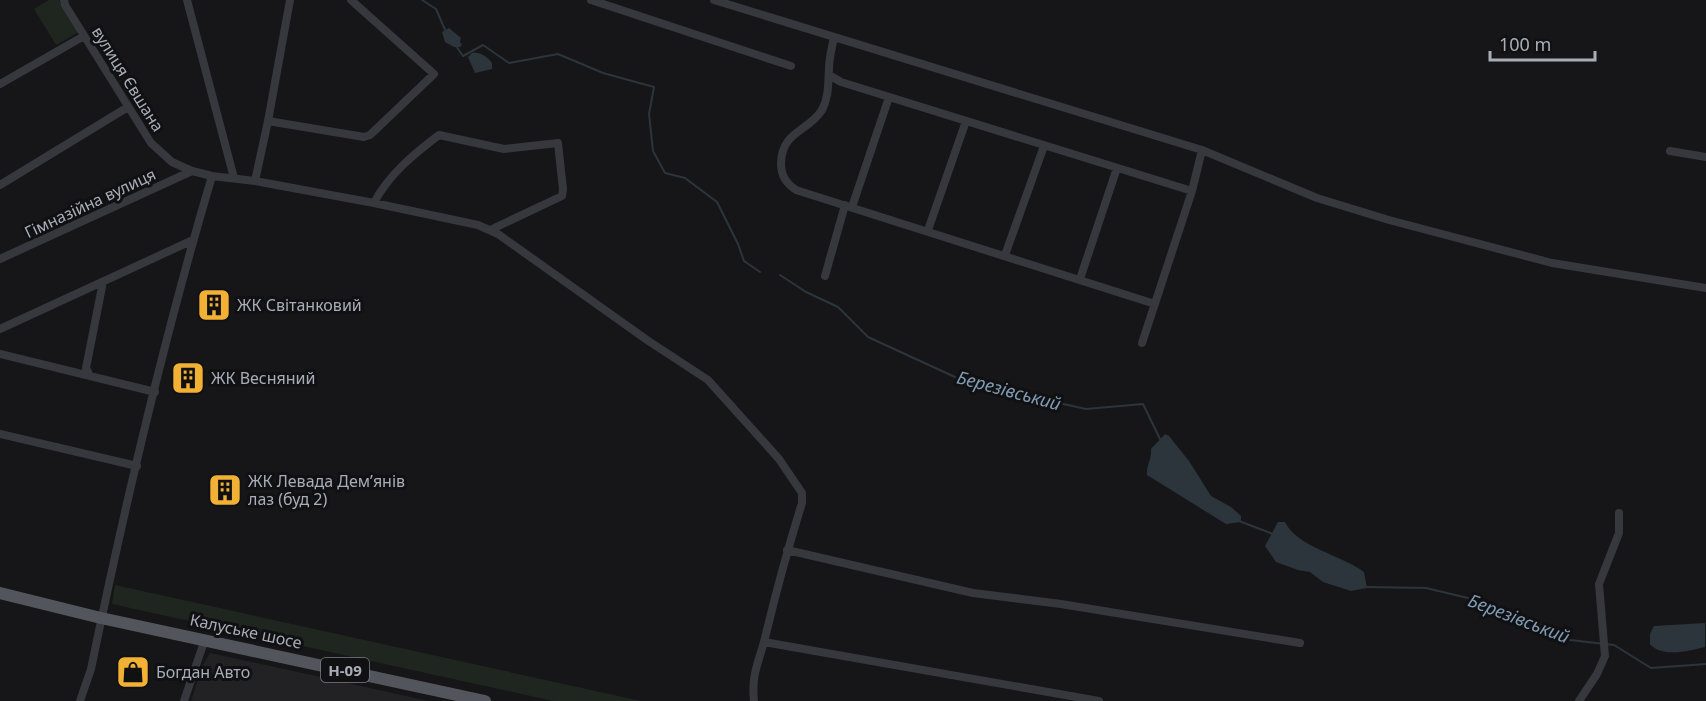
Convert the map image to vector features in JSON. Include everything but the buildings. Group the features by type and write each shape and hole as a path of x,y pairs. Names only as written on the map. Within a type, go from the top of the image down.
{"main road":[{"name":"Калуське шосе","path":"0,593 101,618 485,701"}],"street":[{"name":"вулиця Євшана","path":"64,0 128,107 151,142 163,155 192,171 212,176 255,181 374,202 478,225 490,230 646,340 708,380 779,459 802,493 802,503 787,550"},
{"path":"188,0 234,178"},
{"path":"255,181 290,0"},
{"path":"268,121 364,137 370,135 434,74 351,0"},
{"path":"591,0 791,66"},
{"path":"714,0 1202,150 1317,198 1389,220 1552,263 1706,288"},
{"path":"0,84 84,36"},
{"path":"834,37 829,88 822,110 792,135 783,147 781,168 783,177 789,185 796,190 928,230 1155,304"},
{"path":"829,75 889,97 1192,191"},
{"path":"825,276 889,97"},
{"path":"0,185 128,107"},
{"path":"928,230 966,121"},
{"path":"374,202 380,192 416,153 439,135 504,149 558,143 562,196 490,230"},
{"path":"1005,255 1044,146"},
{"path":"1142,343 1192,191 1202,150"},
{"path":"1670,151 1706,157"},
{"path":"1080,279 1117,168"},
{"name":"Гімназійна вулиця","path":"0,259 192,171"},
{"path":"80,701 91,669 155,392 193,240 212,176"},
{"path":"0,329 193,240"},
{"path":"90,376 86,368 103,282"},
{"path":"0,354 155,392"},
{"path":"0,434 137,466"},
{"path":"1579,701 1597,674 1605,656 1599,584 1619,533 1618,513"},
{"path":"754,701 753,674 764,642 787,550 973,593 1061,604 1300,643"},
{"path":"184,701 205,639"},
{"path":"764,642 1099,701"}],"shaded area":[{"path":"49,0 59,0 79,32 56,45 34,9"},
{"path":"449,28 461,38 460,47 454,47 445,42 442,32"},
{"path":"472,53 486,57 492,63 492,69 475,73 468,57"},
{"path":"1165,434 1189,461 1211,496 1231,507 1241,516 1241,522 1226,524 1147,475 1151,449"},
{"path":"1278,522 1285,522 1299,538 1364,572 1367,588 1351,591 1323,582 1310,572 1276,562 1265,546"},
{"path":"115,585 641,701 553,701 112,604"},
{"path":"1705,623 1705,647 1684,652 1668,652 1661,651 1650,644 1650,634 1654,626"},
{"path":"210,653 428,701 191,701 203,665"}],"waterway":[{"name":"Березівський","path":"422,0 436,9 446,32"},
{"name":"Березівський","path":"456,46 463,56 483,45 509,63 558,54 603,73 654,87 649,114 653,151 665,173 685,178 717,202 744,261 760,272"},
{"name":"Березівський","path":"780,275 806,292 838,307 868,337 968,383 1086,409 1143,404 1161,441"},
{"name":"Березівський","path":"1239,521 1273,534"},
{"name":"Березівський","path":"1366,587 1426,588 1493,604 1570,640 1614,645 1651,668 1706,664"}],"place":[{"name":"ЖК Світанковий","path":"214,305"},
{"name":"ЖК Весняний","path":"188,378"},
{"name":"ЖК Левада Дем’янів лаз (буд 2)","path":"225,490"},
{"name":"Богдан Авто","path":"133,672"}]}
